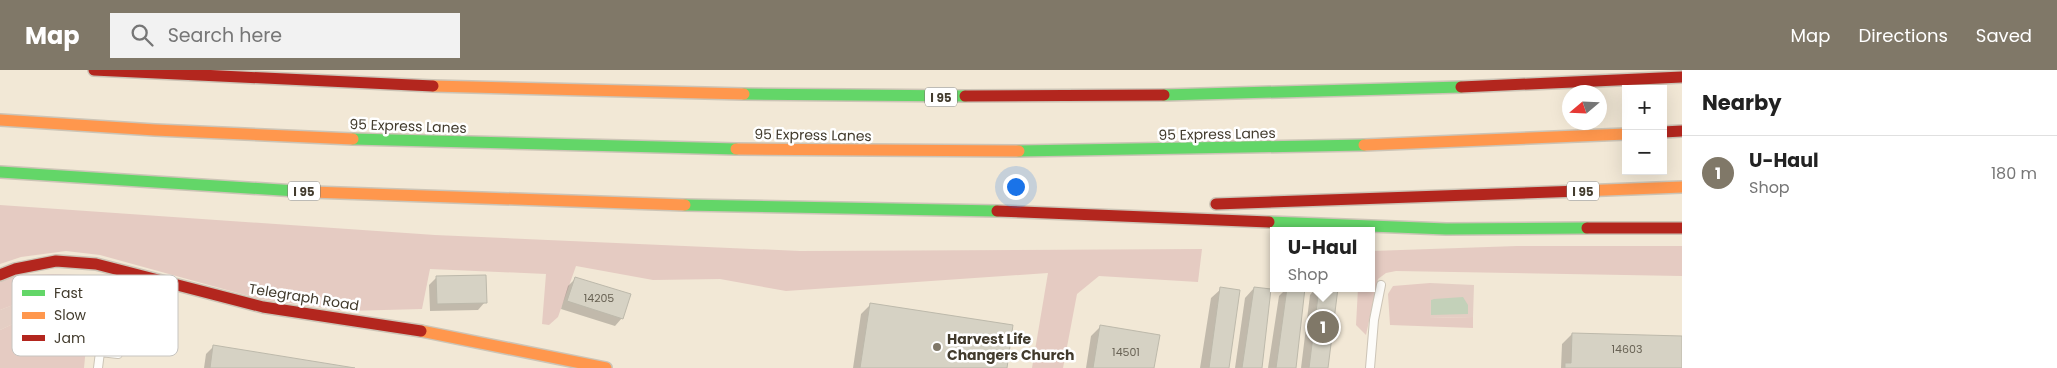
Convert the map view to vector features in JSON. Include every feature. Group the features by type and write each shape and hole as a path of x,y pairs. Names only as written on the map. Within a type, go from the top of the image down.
{"main road":[{"name":"I 95","path":"94,70 444,88 773,96 986,97 1462,87 1682,77"},
{"path":"199,76 320,70"},
{"name":"95 Express Lanes","path":"0,120 454,143 979,152 1256,148 1622,134"},
{"path":"1667,132 1682,131"},
{"name":"I 95","path":"0,172 394,195 705,206 977,210 1152,206"},
{"name":"I 95","path":"1201,204 1682,187"},
{"path":"977,210 1446,229 1682,228"},
{"name":"Telegraph Road","path":"0,275 16,269 56,261 96,264 139,275"},
{"name":"Telegraph Road","path":"178,285 263,307 421,330 606,368"}],"lane":[{"path":"1370,368 1374,320 1381,284"}],"shaded area":[{"path":"0,205 435,235 800,251 1202,249 1198,282 1099,276 1077,294 1063,368 1032,368 1048,273 786,291 720,279 653,280 576,266 558,317 549,325 542,324 546,274 430,269 422,309 346,311 260,299 100,255 66,251 21,257 0,264"},
{"path":"1517,246 1682,246 1682,276 1396,271 1386,273 1378,279 1366,335 1356,325 1358,292 1375,292 1375,251"},
{"path":"55,274 55,275 18,275"},
{"path":"12,277 12,305 0,310 0,282"},
{"path":"1430,283 1474,285 1473,317 1429,318"},
{"path":"1430,283 1430,318 1473,317 1473,328 1390,325 1388,294 1393,286"},
{"path":"1463,297 1468,305 1468,314 1431,315 1431,300"},
{"path":"12,305 12,324 0,330 0,310"},
{"path":"12,324 12,356 85,356 84,368 0,368 0,330"}],"building":[{"path":"486,275 487,303 437,304 436,276"},
{"path":"575,277 631,294 623,319 567,301"},
{"path":"1220,287 1240,290 1229,368 1209,368"},
{"path":"1254,287 1270,289 1262,368 1242,368"},
{"path":"1286,292 1305,292 1296,368 1276,368"},
{"path":"1318,292 1338,292 1328,368 1309,368"},
{"name":"Harvest Life Changers Church","path":"870,303 1013,325 1007,368 860,368"},
{"path":"1100,325 1160,335 1154,368 1093,368"},
{"path":"1572,333 1682,336 1682,368 1565,368 1565,363 1571,363"},
{"path":"213,345 355,368 210,368"}],"traffic: fast":[{"path":"1164,95 1461,87"},
{"path":"744,94 965,96"},
{"path":"353,139 736,149"},
{"path":"1019,151 1364,145"},
{"path":"0,172 312,192"},
{"path":"685,205 997,211"},
{"path":"1269,222 1446,229 1587,228"}],"traffic: slow":[{"path":"433,86 744,94"},
{"path":"0,120 155,130 353,139"},
{"path":"1364,145 1622,134"},
{"path":"736,149 1019,151"},
{"path":"1580,191 1682,187"},
{"path":"312,192 685,205"},
{"path":"421,331 606,368"}],"traffic: jam":[{"path":"94,70 433,86"},
{"path":"1461,87 1682,77"},
{"path":"965,96 1164,95"},
{"path":"1667,132 1682,131"},
{"path":"1216,204 1580,191"},
{"path":"997,211 1269,222"},
{"path":"1587,228 1682,228"},
{"path":"0,275 15,269 56,261 96,264 139,275"},
{"path":"178,285 263,307 421,331"}],"place":[{"name":"U-Haul","path":"1323,327"},
{"name":"Harvest Life Changers Church","path":"937,347"}]}
